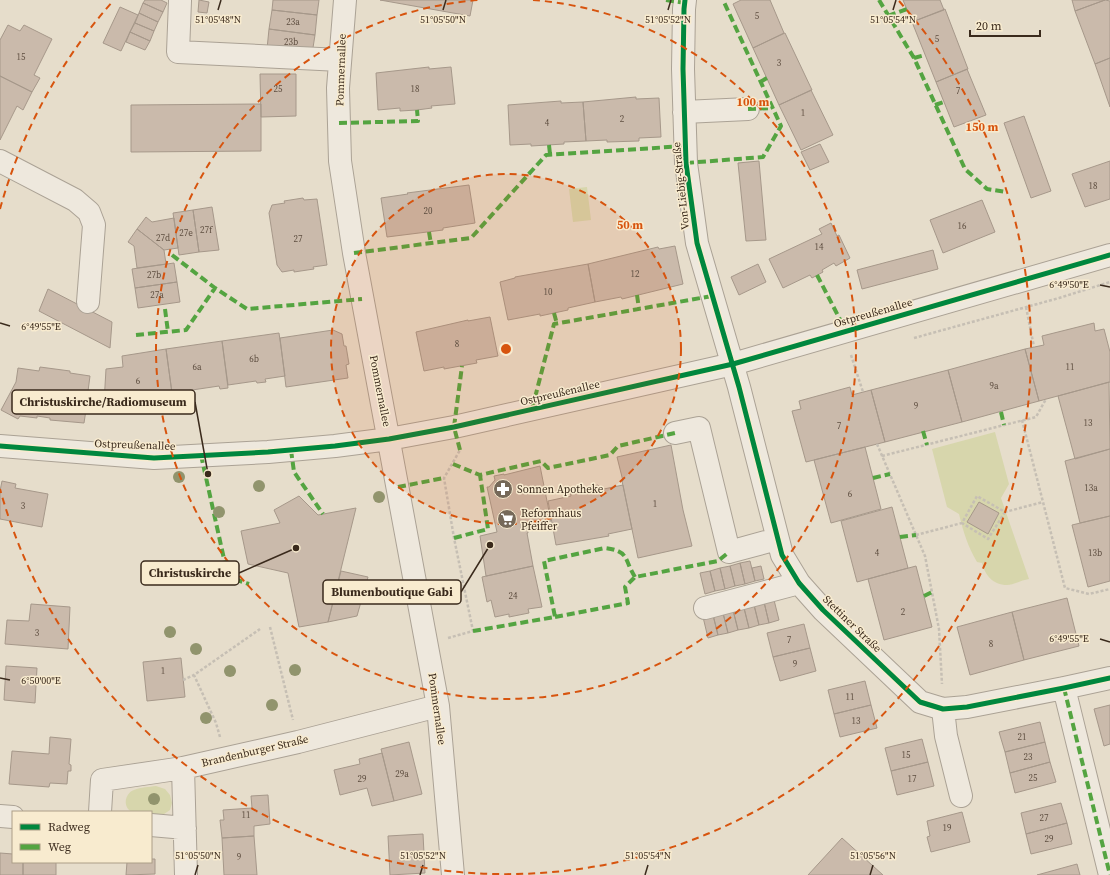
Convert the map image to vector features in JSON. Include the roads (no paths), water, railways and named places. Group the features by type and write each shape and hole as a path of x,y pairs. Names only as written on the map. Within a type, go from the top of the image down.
{"street":[{"name":"Pommernallee","path":"345,0 338,88 340,161 354,253 438,706 454,875"},
{"name":"Von-Liebig-Straße","path":"685,0 684,112 686,163 697,243 733,364"},
{"path":"180,1 178,52 340,60"},
{"path":"684,112 748,109"},
{"path":"0,161 75,200 89,212 94,224 88,302"},
{"name":"Ostpreußenallee","path":"0,446 154,458 268,452 389,439 454,427 733,364 1110,255"},
{"name":"Stettiner Straße","path":"733,364 782,555 799,583 823,610 920,702 943,709 967,707 1110,678"},
{"path":"675,433 699,428 729,552 777,539"},
{"path":"705,608 799,583"},
{"path":"1064,688 1110,875"},
{"name":"Brandenburger Straße","path":"100,811 102,780 183,768 298,742 438,706"},
{"path":"943,709 946,736 961,796"},
{"path":"183,768 186,875"},
{"path":"0,816 12,817"},
{"path":"152,825 185,828"}],"place":[{"name":"Christuskirche/Radiomuseum","path":"208,474"},
{"name":"Sonnen Apotheke","path":"503,489"},
{"name":"Reformhaus Pfeiffer","path":"507,519"},
{"name":"Blumenboutique Gabi","path":"490,545"},
{"name":"Christuskirche","path":"296,548"}]}
